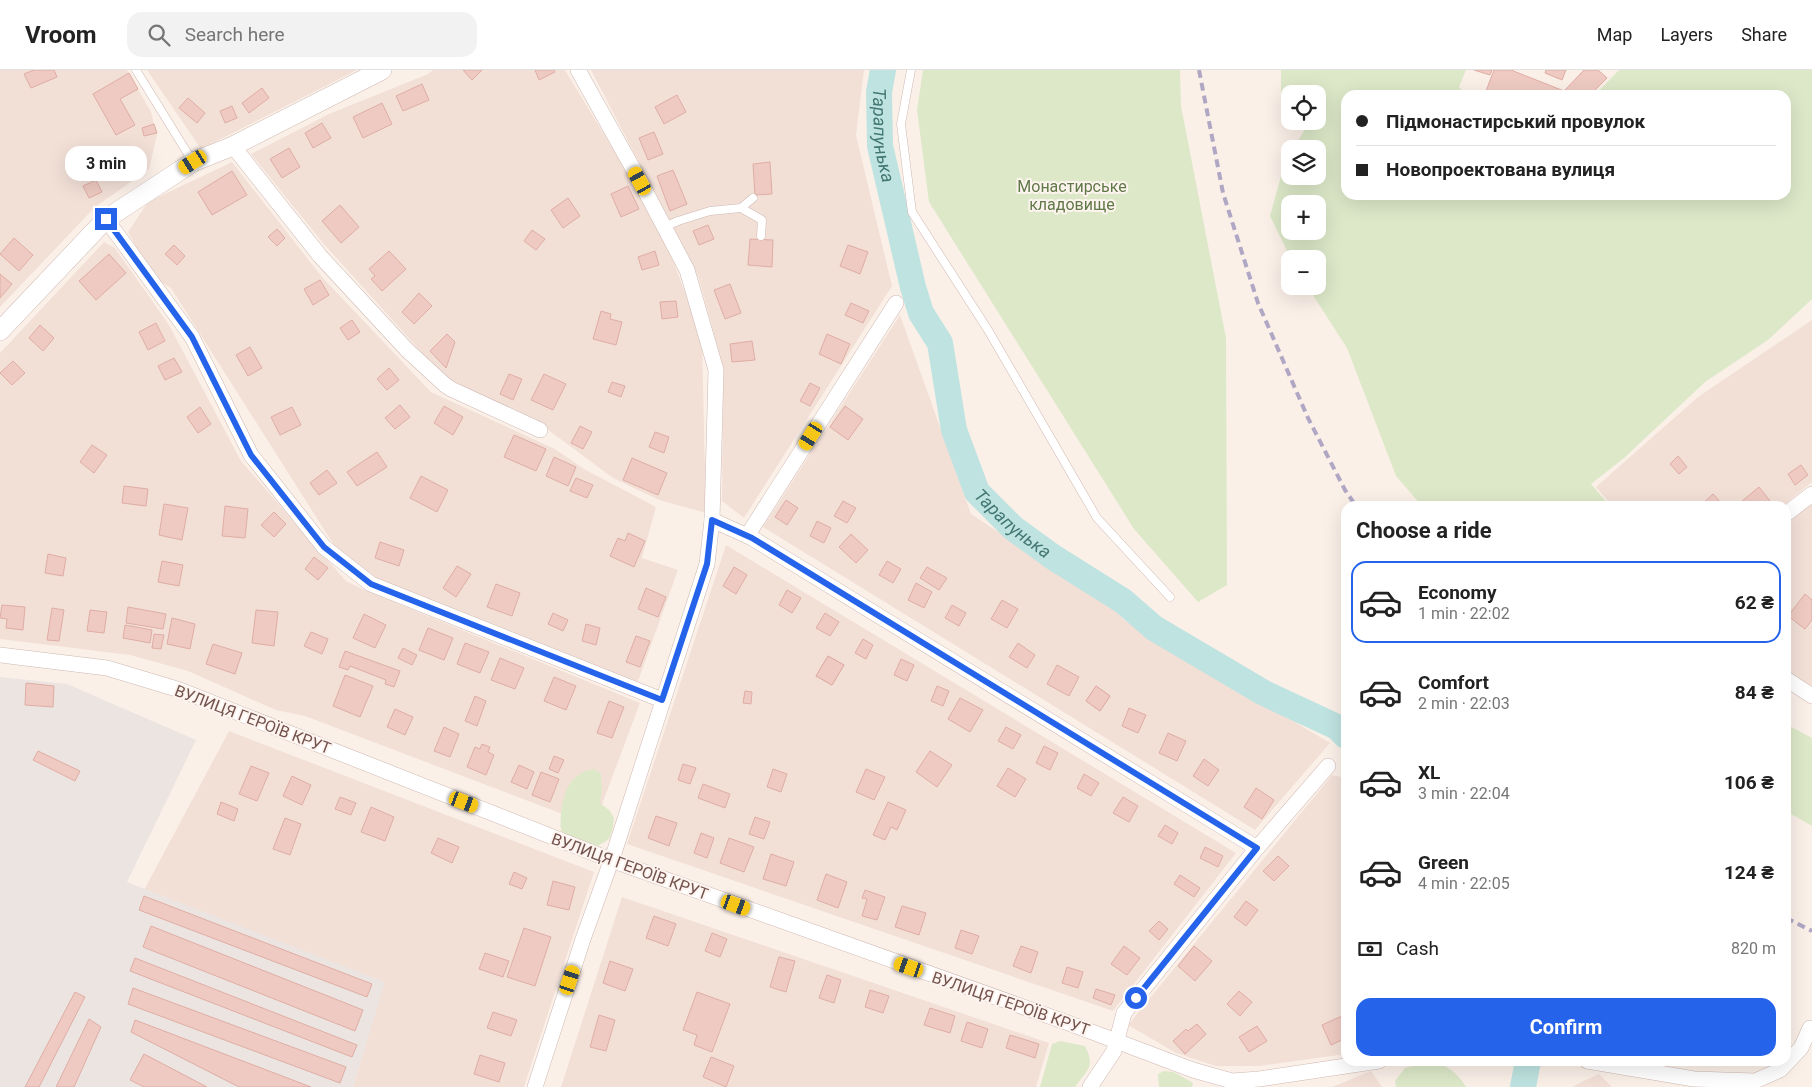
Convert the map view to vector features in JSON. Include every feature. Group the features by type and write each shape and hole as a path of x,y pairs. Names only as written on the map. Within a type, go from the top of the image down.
{"street":[{"path":"0,331 106,219 193,162 233,146 382,70"},
{"path":"535,1087 707,564 712,520 716,370 687,270 578,70"},
{"path":"233,146 320,256 407,350 451,389 540,430"},
{"path":"106,219 192,337 251,455 324,547 371,584 662,700"},
{"path":"747,536 896,303"},
{"path":"1791,510 1812,494"},
{"path":"712,520 747,536 1257,848"},
{"name":"ВУЛИЦЯ ГЕРОЇВ КРУТ","path":"0,655 107,668 180,690 611,860 1231,1084 1346,1066"},
{"path":"1791,682 1812,696"},
{"path":"1090,1087 1109,1062 1114,1051 1124,1013 1257,848 1328,766"},
{"path":"1791,1058 1801,1048 1810,1028"},
{"path":"1611,1066 1694,1083 1757,1084 1784,1066"}],"lane":[{"path":"136,70 193,162"},
{"path":"911,70 901,124 912,212 988,330 1097,518 1170,597"},
{"path":"664,227 678,220 710,211 741,208 753,198"},
{"path":"741,208 762,220 762,236"}],"shaded area":[{"path":"0,70 127,70 151,112 157,135 149,169 95,207 0,307"},
{"path":"147,70 357,70 201,149"},
{"path":"433,70 565,70 625,169 670,252 702,339 706,513 659,500 613,478 532,418 459,386 440,373 323,243 251,154 329,114 428,74"},
{"path":"591,70 864,70 856,135 892,286 744,518 722,501 723,366 698,276"},
{"path":"232,162 322,277 431,392 555,449 584,469 656,507 642,558 678,570 637,684 378,579 337,550 171,288 153,277 128,232 148,202"},
{"path":"104,242 115,248 169,325 241,461 346,581 640,703 594,826 305,716 276,710 188,671 130,655 0,639 0,353"},
{"path":"900,315 971,514 1112,607 1124,620 1330,743 1255,830 763,527"},
{"path":"1812,320 1812,482 1789,501 1608,501 1596,487 1698,397"},
{"path":"1812,502 1812,688 1791,674 1791,518"},
{"path":"726,545 1236,853 1113,1011 627,844"},
{"path":"0,677 67,684 196,740 127,882 385,982 353,1087 0,1087"},
{"path":"229,731 594,872 524,1087 353,1087 384,982 144,890"},
{"path":"1332,775 1341,777 1341,1055 1260,1066 1216,1066 1176,1053 1128,1025"},
{"path":"622,897 1049,1043 1036,1087 561,1087"},
{"path":"1371,1071 1382,1087 1332,1087"},
{"path":"1599,1074 1612,1087 1573,1087 1577,1084"}],"green space":[{"name":"Монастирське кладовище","path":"923,70 1180,70 1181,106 1226,338 1227,585 1198,602 1134,529 929,202 917,110"},
{"path":"1281,70 1466,70 1459,87 1462,90 1341,90 1341,200 1791,200 1791,90 1600,90 1619,70 1812,70 1812,299 1768,340 1705,382 1624,458 1591,484 1606,501 1418,501 1396,476 1347,348 1313,295 1326,295 1326,250 1287,250 1282,240 1326,240 1326,195 1281,195 1281,239 1270,216 1281,176 1281,185 1326,185 1326,140 1298,140 1305,130 1326,130 1326,85 1281,85"},
{"path":"1791,727 1812,738 1812,826 1791,814"},
{"path":"594,769 601,774 602,789 600,803 610,811 614,818 609,839 598,846 577,841 561,831 561,811 570,783 576,776"},
{"path":"1060,1041 1085,1046 1090,1059 1089,1068 1075,1087 1040,1087 1052,1044"},
{"path":"1413,1066 1443,1066 1459,1077 1466,1087 1396,1087 1395,1081 1405,1068"},
{"path":"1164,1071 1174,1072 1193,1083 1192,1087 1159,1087 1158,1074"}],"building":[{"path":"34,70 54,70 57,77 31,88 24,74"},
{"path":"463,70 482,70 472,80"},
{"path":"535,70 554,70 555,72 539,80"},
{"path":"1474,70 1492,70 1490,75"},
{"path":"1494,70 1511,70 1561,90 1486,90"},
{"path":"1546,70 1566,70 1562,80 1545,73"},
{"path":"1584,70 1598,70 1607,78 1595,90 1565,90"},
{"path":"129,73 138,89 120,99 135,125 116,135 93,94"},
{"path":"422,84 429,100 403,111 396,96"},
{"path":"262,88 269,98 249,113 242,103"},
{"path":"677,95 686,112 664,124 655,107"},
{"path":"188,98 205,113 197,123 179,108"},
{"path":"382,103 392,124 363,138 353,117"},
{"path":"232,106 237,118 225,123 220,111"},
{"path":"322,123 331,138 313,148 305,133"},
{"path":"154,124 157,133 144,136 142,128"},
{"path":"654,132 663,154 648,160 639,138"},
{"path":"289,148 300,167 282,178 270,159"},
{"path":"130,150 137,162 125,170 117,158"},
{"path":"770,162 772,194 755,195 753,164"},
{"path":"673,170 687,204 670,211 657,176"},
{"path":"232,171 247,195 212,215 198,192"},
{"path":"96,180 102,192 89,198 83,186"},
{"path":"628,186 639,209 621,217 611,194"},
{"path":"568,198 580,216 563,228 551,210"},
{"path":"340,205 359,227 341,243 322,221"},
{"path":"708,225 714,239 699,245 693,231"},
{"path":"277,229 285,238 277,246 268,237"},
{"path":"532,230 545,239 536,250 524,241"},
{"path":"14,238 33,255 19,271 0,254"},
{"path":"750,239 773,240 772,267 748,265"},
{"path":"174,245 185,256 177,265 165,254"},
{"path":"848,245 868,252 860,274 840,266"},
{"path":"389,251 406,269 382,291 371,279 375,276 369,269"},
{"path":"655,251 659,265 642,270 638,257"},
{"path":"109,254 126,273 96,300 79,281"},
{"path":"0,274 12,284 0,298"},
{"path":"320,280 329,295 313,305 304,289"},
{"path":"730,284 741,313 725,319 714,290"},
{"path":"419,293 432,306 414,324 402,312"},
{"path":"676,301 678,317 662,319 660,302"},
{"path":"851,303 869,311 863,323 845,315"},
{"path":"601,311 611,314 610,319 622,322 616,345 593,339"},
{"path":"352,320 360,332 348,340 340,328"},
{"path":"156,323 165,341 148,350 139,332"},
{"path":"40,325 54,338 43,351 29,338"},
{"path":"447,334 455,342 446,368 430,351"},
{"path":"827,334 850,344 841,364 819,354"},
{"path":"752,341 755,360 732,362 730,344"},
{"path":"250,347 262,368 248,376 236,355"},
{"path":"174,358 182,372 165,380 158,366"},
{"path":"13,361 25,373 12,385 0,373"},
{"path":"389,368 399,380 387,390 377,379"},
{"path":"509,374 522,379 513,400 500,394"},
{"path":"544,374 566,384 553,410 531,400"},
{"path":"612,382 625,386 621,397 608,392"},
{"path":"810,383 820,388 810,406 800,401"},
{"path":"400,405 410,417 395,429 385,418"},
{"path":"444,406 463,417 453,435 434,423"},
{"path":"845,406 863,419 848,440 830,427"},
{"path":"200,407 211,424 198,433 187,417"},
{"path":"292,407 301,425 280,435 271,417"},
{"path":"580,426 592,432 583,449 571,443"},
{"path":"655,432 669,437 664,453 649,447"},
{"path":"514,435 546,449 536,471 504,457"},
{"path":"92,445 107,455 94,473 80,462"},
{"path":"377,452 387,467 357,486 347,472"},
{"path":"1678,456 1687,467 1679,474 1670,464"},
{"path":"554,457 576,467 568,486 546,476"},
{"path":"632,458 667,473 658,495 623,480"},
{"path":"1801,465 1808,475 1795,485 1788,474"},
{"path":"327,470 337,483 319,495 310,483"},
{"path":"421,476 448,490 437,512 410,498"},
{"path":"576,478 593,485 587,498 570,491"},
{"path":"124,486 148,489 146,506 122,503"},
{"path":"1759,487 1770,501 1742,501"},
{"path":"1713,494 1719,501 1705,501"},
{"path":"786,500 798,508 787,525 775,517"},
{"path":"843,501 856,508 847,523 834,516"},
{"path":"164,504 188,508 182,540 159,535"},
{"path":"225,506 248,509 245,538 222,536"},
{"path":"274,512 286,524 274,537 261,525"},
{"path":"817,521 831,528 824,543 810,536"},
{"path":"628,533 645,541 634,567 610,556 618,538 625,541"},
{"path":"851,534 868,550 856,563 839,547"},
{"path":"380,542 404,550 399,566 375,558"},
{"path":"48,554 66,558 63,576 45,573"},
{"path":"314,557 328,568 318,580 305,569"},
{"path":"162,561 183,565 179,586 158,582"},
{"path":"887,561 901,569 893,583 879,575"},
{"path":"457,566 471,574 456,597 443,588"},
{"path":"734,567 747,575 736,594 723,586"},
{"path":"927,567 947,578 939,590 920,578"},
{"path":"916,583 932,592 924,608 908,600"},
{"path":"496,584 520,593 512,616 487,607"},
{"path":"646,588 666,597 658,617 638,609"},
{"path":"787,590 801,598 792,613 779,605"},
{"path":"1805,594 1812,600 1812,620 1805,629 1791,618 1791,612"},
{"path":"1002,600 1018,609 1007,628 991,619"},
{"path":"2,605 25,607 23,630 6,628 7,619 0,618"},
{"path":"952,605 966,613 959,626 945,618"},
{"path":"128,607 166,614 163,629 126,623"},
{"path":"52,608 64,610 59,641 47,640"},
{"path":"90,610 107,612 104,633 87,631"},
{"path":"256,610 278,612 274,646 252,643"},
{"path":"553,613 568,620 563,631 548,624"},
{"path":"825,613 839,622 830,636 816,628"},
{"path":"364,614 386,625 375,648 353,638"},
{"path":"172,618 195,624 190,649 167,644"},
{"path":"586,624 600,628 596,645 582,641"},
{"path":"125,625 152,630 150,643 123,638"},
{"path":"428,628 453,638 444,660 419,650"},
{"path":"311,632 328,639 322,654 304,646"},
{"path":"154,634 164,635 161,649 152,648"},
{"path":"636,636 650,641 640,667 626,662"},
{"path":"863,639 873,645 866,659 855,653"},
{"path":"465,643 489,652 480,673 457,664"},
{"path":"1018,643 1035,655 1027,668 1009,657"},
{"path":"213,644 242,653 235,674 206,664"},
{"path":"403,648 417,655 412,665 398,658"},
{"path":"345,651 400,671 394,687 385,684 386,680 350,666 348,670 339,667"},
{"path":"828,656 844,665 832,685 816,676"},
{"path":"828,656 844,665 832,685 816,676"},
{"path":"500,658 524,668 515,689 491,680"},
{"path":"901,659 914,665 907,681 894,675"},
{"path":"1057,665 1079,677 1069,696 1047,684"},
{"path":"345,675 373,686 360,717 333,706"},
{"path":"554,677 576,686 566,710 544,701"},
{"path":"26,683 54,686 53,707 25,705"},
{"path":"937,686 949,691 943,706 931,701"},
{"path":"1096,686 1110,696 1100,711 1086,701"},
{"path":"1096,686 1110,696 1100,711 1086,701"},
{"path":"745,691 752,692 751,704 743,703"},
{"path":"475,696 486,701 477,726 465,721"},
{"path":"960,698 983,710 970,732 948,719"},
{"path":"609,701 624,707 612,738 597,733"},
{"path":"1129,708 1146,715 1138,733 1122,726"},
{"path":"395,709 413,717 405,735 387,727"},
{"path":"444,727 459,734 450,757 434,751"},
{"path":"1006,727 1021,735 1013,749 998,741"},
{"path":"1168,733 1186,741 1177,761 1159,753"},
{"path":"482,744 490,747 488,752 494,755 486,775 467,767 475,747 480,749"},
{"path":"1044,746 1058,753 1050,770 1036,763"},
{"path":"38,751 80,771 75,781 33,760"},
{"path":"930,751 952,765 937,787 916,772"},
{"path":"554,756 564,760 558,773 549,769"},
{"path":"1204,759 1219,770 1208,786 1193,776"},
{"path":"683,764 696,768 690,784 678,780"},
{"path":"519,765 534,772 527,789 511,782"},
{"path":"251,766 269,773 257,801 239,794"},
{"path":"1008,768 1026,779 1015,797 997,786"},
{"path":"773,769 787,774 781,792 767,787"},
{"path":"866,769 885,777 874,800 856,792"},
{"path":"541,772 559,779 550,802 532,795"},
{"path":"1084,774 1099,783 1091,796 1077,788"},
{"path":"292,776 311,785 302,805 283,796"},
{"path":"703,784 730,794 725,808 698,798"},
{"path":"1256,788 1274,800 1262,819 1244,807"},
{"path":"340,797 356,803 351,815 335,809"},
{"path":"1123,797 1138,806 1129,822 1113,813"},
{"path":"221,802 238,809 234,821 217,814"},
{"path":"888,802 906,810 897,830 891,827 885,840 873,835"},
{"path":"371,807 394,817 385,841 361,832"},
{"path":"656,816 677,823 669,846 648,838"},
{"path":"755,817 770,822 764,839 749,834"},
{"path":"285,818 301,824 290,855 273,849"},
{"path":"1165,825 1178,833 1172,844 1158,836"},
{"path":"701,833 714,838 707,858 694,853"},
{"path":"438,838 459,847 452,863 431,853"},
{"path":"729,838 754,847 744,872 720,863"},
{"path":"1205,847 1223,856 1218,867 1200,858"},
{"path":"771,854 794,862 786,886 763,879"},
{"path":"1278,856 1289,866 1274,881 1263,871"},
{"path":"514,872 527,878 522,889 509,884"},
{"path":"826,874 847,882 838,908 817,900"},
{"path":"1180,875 1200,888 1194,897 1174,884"},
{"path":"553,881 575,887 569,910 547,905"},
{"path":"865,890 885,897 877,920 862,916 867,899 862,898"},
{"path":"144,896 372,984 367,997 139,910"},
{"path":"1246,901 1258,910 1246,926 1234,917"},
{"path":"902,906 926,913 919,935 895,927"},
{"path":"654,916 676,924 668,946 646,938"},
{"path":"1159,921 1168,929 1159,940 1149,931"},
{"path":"151,926 363,1010 355,1031 143,947"},
{"path":"524,928 551,937 535,986 507,977"},
{"path":"961,930 979,936 972,954 955,948"},
{"path":"712,933 727,939 720,957 705,951"},
{"path":"1021,946 1038,952 1031,973 1013,966"},
{"path":"1124,946 1140,958 1127,975 1111,964"},
{"path":"1194,946 1212,961 1195,981 1178,966"},
{"path":"485,953 509,961 503,977 479,969"},
{"path":"779,957 795,961 786,992 770,987"},
{"path":"135,958 357,1045 352,1057 130,971"},
{"path":"610,961 633,969 625,991 603,983"},
{"path":"1067,967 1083,972 1078,988 1062,983"},
{"path":"827,975 841,980 834,1003 819,998"},
{"path":"133,988 346,1067 340,1083 128,1004"},
{"path":"1096,989 1115,995 1111,1005 1093,998"},
{"path":"870,990 889,996 883,1013 865,1007"},
{"path":"1239,991 1252,1002 1240,1016 1227,1004"},
{"path":"75,992 85,997 39,1087 25,1087"},
{"path":"697,992 730,1004 712,1052 694,1045 697,1035 683,1030"},
{"path":"930,1008 955,1016 950,1033 924,1025"},
{"path":"493,1012 517,1020 511,1036 487,1028"},
{"path":"599,1015 615,1020 606,1051 590,1047"},
{"path":"1341,1016 1341,1040 1331,1045 1322,1025"},
{"path":"89,1019 101,1027 74,1087 56,1087"},
{"path":"135,1020 311,1087 239,1087 131,1032"},
{"path":"967,1022 988,1029 982,1048 961,1041"},
{"path":"1197,1024 1206,1034 1185,1054 1173,1041 1186,1029 1188,1031"},
{"path":"1257,1026 1267,1041 1249,1052 1239,1037"},
{"path":"1010,1035 1039,1044 1035,1058 1006,1048"},
{"path":"144,1054 207,1087 144,1087 130,1080"},
{"path":"480,1055 505,1063 499,1082 474,1074"},
{"path":"711,1057 734,1066 726,1087 703,1077"}],"waterway":[{"name":"Тарапунька","path":"883,70 879,92 880,146 913,287 921,313 940,343 954,430 977,492 1013,528 1053,557 1123,601 1154,628 1264,693 1337,727 1341,731"},
{"name":"Тарапунька","path":"1523,1087 1527,1066"}],"railway":[{"path":"1199,70 1223,193 1258,303 1308,418 1353,501"},
{"path":"1791,920 1812,931"}],"route":[{"path":"106,219 192,337 251,455 324,547 371,584 662,700 707,564 712,520 752,538 1257,848 1136,998"}]}
